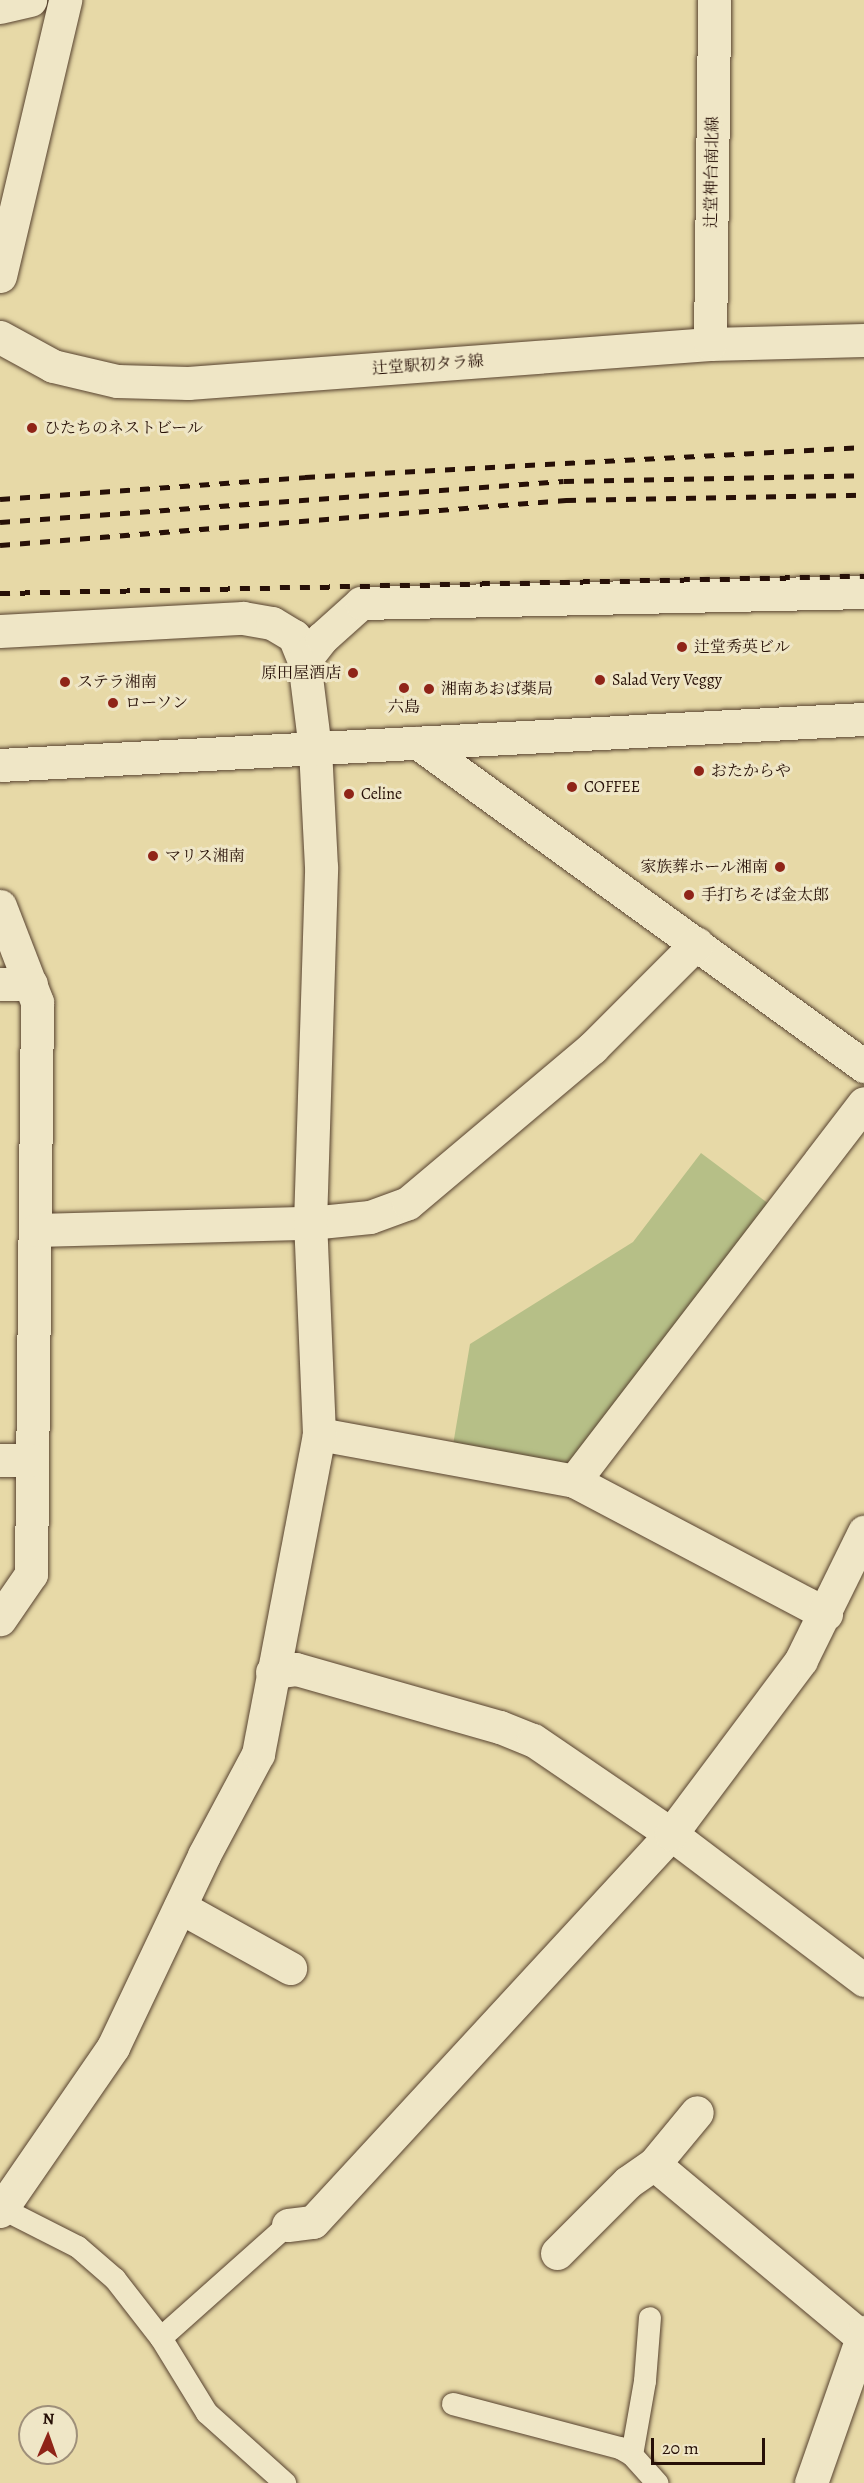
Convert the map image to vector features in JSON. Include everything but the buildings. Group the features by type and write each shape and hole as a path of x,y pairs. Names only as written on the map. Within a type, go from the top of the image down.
{"street":[{"path":"0,7 30,0"},
{"path":"0,276 66,0"},
{"name":"辻堂神台南北線","path":"710,344 714,0"},
{"name":"辻堂駅初タラ線","path":"0,337 53,366 117,381 188,383 710,344 864,340"},
{"path":"304,661 322,638 362,603 864,592"},
{"path":"0,631 243,618 272,623 294,636 304,661 315,749 321,867 310,1223 319,1434 258,1754 180,1907 113,2047 1,2210"},
{"path":"0,765 864,719"},
{"path":"418,743 864,1066"},
{"path":"0,906 16,984 37,1002 31,1574 0,1619"},
{"path":"36,1230 310,1223 370,1217 408,1203 592,1048 697,943"},
{"path":"574,1481 864,1103"},
{"path":"319,1434 574,1481 826,1614"},
{"path":"0,1460 32,1460"},
{"path":"288,2224 313,2222 671,1834 801,1660 826,1614 864,1532"},
{"path":"272,1672 296,1669 500,1726 533,1740 671,1834 864,1980"},
{"path":"180,1907 290,1968"},
{"path":"557,2253 628,2182 654,2164 697,2112"},
{"path":"654,2164 863,2335 811,2483"}],"lane":[{"path":"1,2210 78,2247 115,2279 161,2338 207,2413 285,2483"},
{"path":"161,2338 288,2224"},
{"path":"632,2455 645,2380 650,2318"},
{"path":"453,2404 620,2448 632,2455 657,2483"}],"green space":[{"path":"701,1153 769,1204 570,1466 453,1445 470,1344 633,1242"}],"railway":[{"path":"0,499 305,477 864,447"},
{"path":"0,522 564,481 864,475"},
{"path":"0,545 566,500 864,495"},
{"path":"0,593 864,576"}],"place":[{"name":"ひたちのネストビール","path":"32,428"},
{"name":"辻堂秀英ビル","path":"682,647"},
{"name":"原田屋酒店","path":"353,673"},
{"name":"Salad Very Veggy","path":"600,680"},
{"name":"ステラ湘南","path":"65,682"},
{"name":"六島","path":"404,688"},
{"name":"湘南あおば薬局","path":"429,689"},
{"name":"ローソン","path":"113,703"},
{"name":"おたからや","path":"699,771"},
{"name":"COFFEE","path":"572,787"},
{"name":"Celine","path":"349,794"},
{"name":"マリス湘南","path":"153,856"},
{"name":"家族葬ホール湘南","path":"780,867"},
{"name":"手打ちそば金太郎","path":"689,895"}]}
